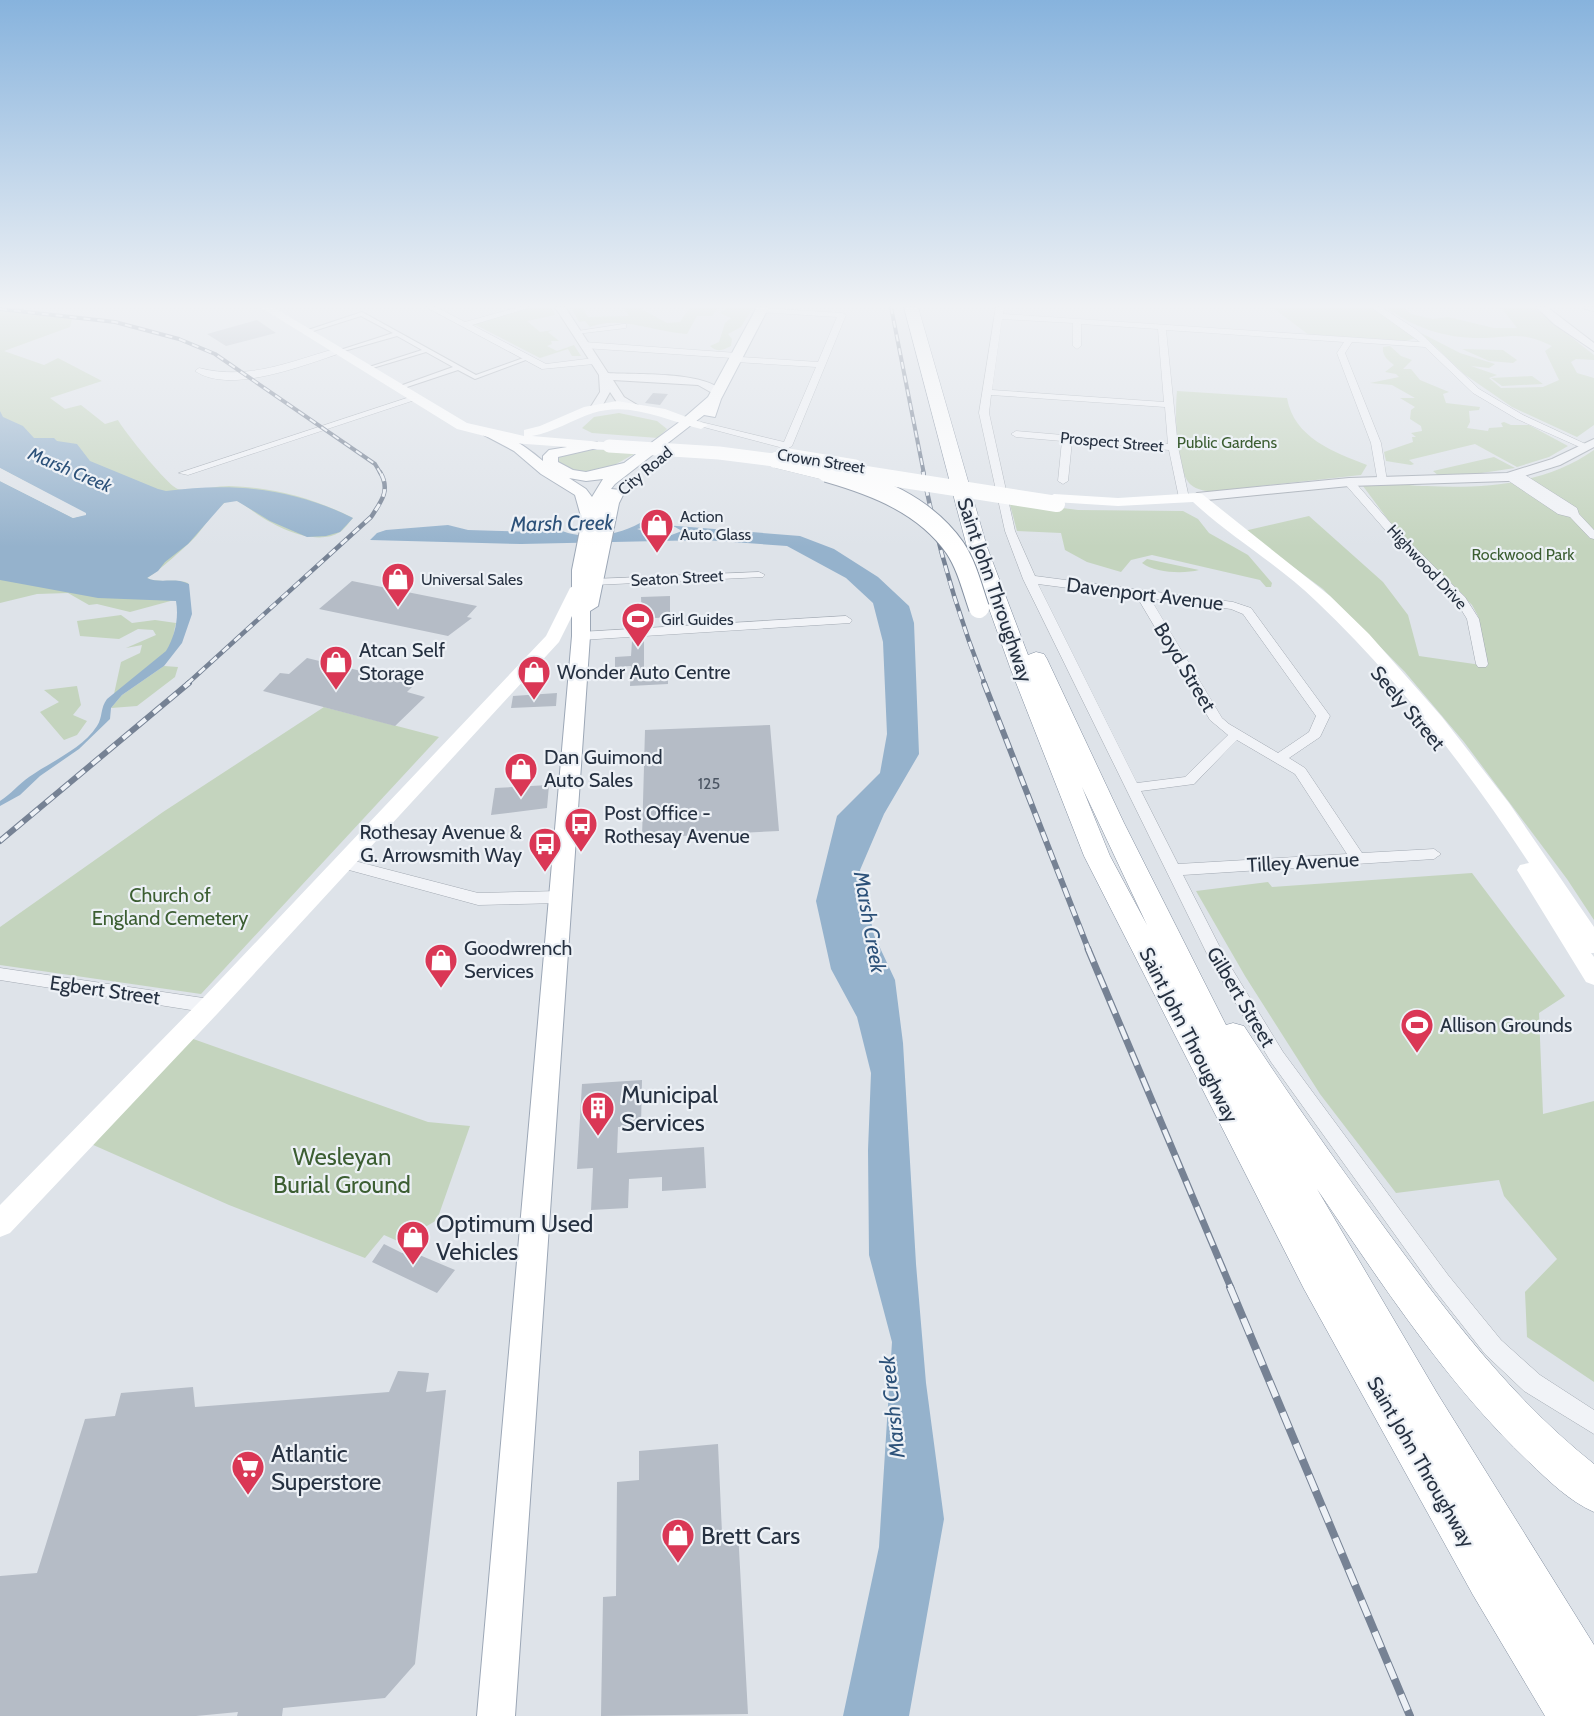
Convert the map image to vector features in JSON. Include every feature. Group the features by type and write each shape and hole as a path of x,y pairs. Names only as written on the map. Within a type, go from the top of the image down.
{"highway":[{"name":"Saint John Throughway","path":"933,387 980,557 1022,670 1097,856 1245,1144 1488,1580 1572,1716"},
{"name":"Saint John Throughway","path":"945,387 977,502 1011,602 1084,766 1224,1053 1269,1138 1424,1407 1594,1688"},
{"path":"782,453 895,498 929,519 940,529 959,555 1037,746 1097,856"},
{"path":"1154,907 1293,1127 1415,1298 1479,1380 1517,1424 1565,1469 1594,1491"},
{"path":"1488,1580 1562,1716"}],"main road":[{"path":"716,395 720,387"},
{"name":"Crown Street","path":"399,388 462,426 490,435 698,451 782,453 1055,501"},
{"name":"City Road","path":"595,526 614,496 691,424 716,395"},
{"path":"529,433 550,429 596,408 633,406 691,424"},
{"path":"606,443 584,434 576,426 593,414 625,410 691,424"},
{"name":"Crown Street","path":"445,415 485,426 564,439"},
{"path":"564,439 563,430 575,416"},
{"name":"City Road","path":"595,526 598,498 609,482 691,424"},
{"path":"490,435 519,448 552,475 585,496 595,526 586,585 567,637 560,897 496,1716"},
{"path":"606,443 554,453 550,456 551,464 571,474 600,476 645,455"},
{"name":"Crown Street","path":"606,443 760,451 1108,508 1194,501"},
{"path":"552,475 574,481 630,480"},
{"name":"Seely Street","path":"1194,501 1314,590 1404,682 1471,764 1594,945"},
{"name":"Seely Street","path":"1194,501 1294,584 1391,686 1457,768 1499,826 1594,976"},
{"path":"0,1224 210,1006 343,863 567,637 586,585"}],"street":[{"path":"596,408 605,392 604,387"},
{"path":"611,387 620,399 633,406"},
{"path":"713,387 716,395"},
{"path":"691,424 782,453 810,387"},
{"name":"Gilbert Street","path":"987,387 985,419 1000,494 1014,542 1029,579 1219,962 1277,1057 1320,1119 1486,1339 1512,1365 1550,1396 1594,1423"},
{"name":"Seely Street","path":"1168,387 1173,447 1179,482 1194,501"},
{"path":"1354,387 1376,443 1382,481"},
{"path":"1194,501 1349,482 1382,481 1440,486 1516,478 1564,465 1584,454 1590,444 1520,417 1472,387"},
{"path":"986,392 1170,405"},
{"path":"184,473 416,398"},
{"name":"Prospect Street","path":"1016,434 1173,447"},
{"path":"1063,481 1067,438"},
{"path":"1516,478 1562,512 1574,515 1594,536"},
{"name":"Highwood Drive","path":"1349,482 1391,530 1468,609 1479,642 1482,664"},
{"name":"Seaton Street","path":"586,585 759,575"},
{"name":"Davenport Avenue","path":"1029,579 1233,606 1252,615 1323,716 1315,734 1280,758"},
{"name":"Boyd Street","path":"1142,594 1217,720 1302,774 1358,859"},
{"path":"567,637 846,620"},
{"path":"1132,788 1189,781 1236,734"},
{"name":"Tilley Avenue","path":"1172,870 1434,854"},
{"path":"343,863 478,899 560,897"},
{"name":"Egbert Street","path":"0,974 210,1006"}],"green space":[{"path":"0,387 83,387 50,398 65,409 81,405 105,424 118,420 156,469 178,489 229,486 277,491 308,499 353,518 342,531 330,536 306,536 281,528 241,503 229,500 215,511 187,545 147,578 156,581 188,583 189,596 130,612 97,604 89,605 68,593 37,594 0,603 0,481 73,518 86,515 0,468"},
{"path":"1396,387 1437,387 1449,392 1443,394 1446,403 1480,407 1479,410 1469,411 1470,422 1467,428 1488,431 1489,428 1503,427 1501,423 1504,422 1511,425 1529,425 1568,446 1549,457 1517,467 1475,444 1409,460 1414,464 1411,465 1386,461 1384,452 1413,442 1412,437 1416,437 1411,433 1422,431 1421,426 1410,419 1411,410 1415,407 1400,398 1415,398"},
{"path":"1483,387 1594,387 1594,425 1577,437 1512,407"},
{"name":"Public Gardens","path":"1177,391 1287,398 1298,424 1317,442 1367,465 1361,475 1214,491 1197,488 1189,483 1181,464 1176,424"},
{"path":"619,413 657,421 667,429 658,438 592,433 582,428 594,417"},
{"path":"574,450 641,450 609,468 590,472 568,468 555,461 556,456"},
{"name":"Rockwood Park","path":"1594,450 1594,920 1567,879 1464,742 1405,672 1323,589 1244,531 1309,516 1383,582 1408,615 1419,656 1488,666 1478,616 1472,605 1389,521 1363,486 1386,483 1449,487 1514,482 1556,470"},
{"path":"1494,457 1515,468 1439,476 1433,471"},
{"path":"1009,501 1078,510 1183,511 1198,519 1209,533 1248,555 1272,583 1271,587 1266,587 1260,580 1152,555 1131,560 1121,572 1087,562 1065,550 1061,533 1017,531"},
{"path":"1147,559 1199,570 1162,571 1142,563"},
{"path":"121,615 132,623 155,620 176,623 172,642 162,658 114,694 121,662 140,653 142,645 126,648 156,635 153,630 138,629 119,639 80,636 77,621"},
{"path":"164,666 178,667 175,677 137,706 111,708 122,695"},
{"path":"77,686 81,705 73,715 87,721 77,735 64,740 40,712 59,702 44,690"},
{"name":"Church of England Cemetery","path":"324,707 439,737 201,994 0,965 0,927 163,812"},
{"name":"Allison Grounds","path":"1472,873 1565,996 1539,1013 1543,1114 1594,1101 1594,1382 1527,1337 1525,1292 1557,1259 1504,1196 1499,1180 1396,1193 1320,1094 1245,976 1196,891 1268,882 1272,887"},
{"name":"Wesleyan Burial Ground","path":"182,1035 428,1122 470,1126 437,1220 400,1242 384,1235 365,1258 229,1205 82,1140"}],"water":[{"name":"Marsh Creek","path":"0,411 3,417 23,426 34,438 54,438 57,441 77,444 90,461 158,489 166,491 215,487 262,490 308,500 353,518 340,532 326,536 307,537 270,521 237,501 224,503 188,544 147,578 189,584 192,614 182,643 164,666 122,695 111,708 110,719 79,749 40,776 20,795 0,806 0,801 25,780 75,748 91,734 99,723 107,699 166,651 174,633 177,614 176,601 98,598 0,580 0,481 73,518 86,514 0,468"},
{"name":"Marsh Creek","path":"640,523 800,536 834,549 878,577 909,606 914,623 919,754 884,814 860,870 874,935 895,980 903,1043 916,1264 926,1383 944,1519 909,1716 843,1716 879,1547 892,1342 869,1255 868,1150 871,1073 857,1017 831,969 816,901 837,816 880,773 887,734 883,642 873,603 846,578 787,546 705,540 521,544 370,540 377,533 386,530 448,525 468,530 538,532 555,528 587,536 620,532","holes":["651,526 675,527 682,531 666,537 637,529"]}],"pier":[{"path":"0,468 86,515 73,518 0,481 0,478 74,515 81,514 0,472"}],"building":[{"path":"653,393 668,394 660,405 645,403"},
{"name":"Universal Sales","path":"352,581 477,606 467,617 472,618 448,636 319,609"},
{"path":"670,596 670,617 642,619 641,597"},
{"path":"644,640 644,672 668,671 668,684 630,686 631,666 615,667 615,657 631,656 632,641"},
{"name":"Atcan Self Storage","path":"307,658 415,684 407,692 425,697 395,726 263,691 280,673 289,674"},
{"name":"Wonder Auto Centre","path":"557,693 556,706 511,708 513,696"},
{"path":"770,725 779,831 642,838 645,730"},
{"name":"Dan Guimond Auto Sales","path":"549,785 547,808 491,815 495,788"},
{"name":"Municipal Services","path":"642,1080 641,1126 618,1127 617,1153 704,1147 706,1188 662,1191 662,1177 629,1179 628,1208 591,1210 593,1168 577,1169 582,1084"},
{"name":"Optimum Used Vehicles","path":"384,1244 402,1253 410,1251 455,1270 437,1293 372,1262"},
{"name":"Atlantic Superstore","path":"398,1371 429,1373 426,1392 446,1390 415,1664 385,1698 283,1708 282,1716 237,1716 238,1712 196,1716 0,1716 0,1576 37,1573 85,1419 115,1416 121,1393 193,1387 195,1407 389,1392"},
{"name":"Brett Cars","path":"718,1444 722,1533 738,1531 748,1714 601,1716 603,1597 616,1596 617,1482 639,1480 639,1451"}],"railway":[{"path":"263,387 375,464 381,474"},
{"path":"907,387 924,474"},
{"path":"923,472 949,580 985,684"},
{"path":"187,684 371,517 385,490 381,474"},
{"path":"0,841 189,683"},
{"path":"984,683 1089,951"},
{"path":"1088,949 1231,1288"},
{"path":"1230,1287 1410,1716"}],"place":[{"name":"Action Auto Glass","path":"657,554"},
{"name":"Universal Sales","path":"398,608"},
{"name":"Girl Guides","path":"638,648"},
{"name":"Atcan Self Storage","path":"336,691"},
{"name":"Wonder Auto Centre","path":"534,701"},
{"name":"Dan Guimond Auto Sales","path":"521,798"},
{"name":"Post Office - Rothesay Avenue","path":"581,853"},
{"name":"Rothesay Avenue & G. Arrowsmith Way","path":"545,873"},
{"name":"Goodwrench Services","path":"441,989"},
{"name":"Allison Grounds","path":"1417,1054"},
{"name":"Municipal Services","path":"598,1137"},
{"name":"Optimum Used Vehicles","path":"413,1266"},
{"name":"Atlantic Superstore","path":"248,1496"},
{"name":"Brett Cars","path":"678,1564"}]}
